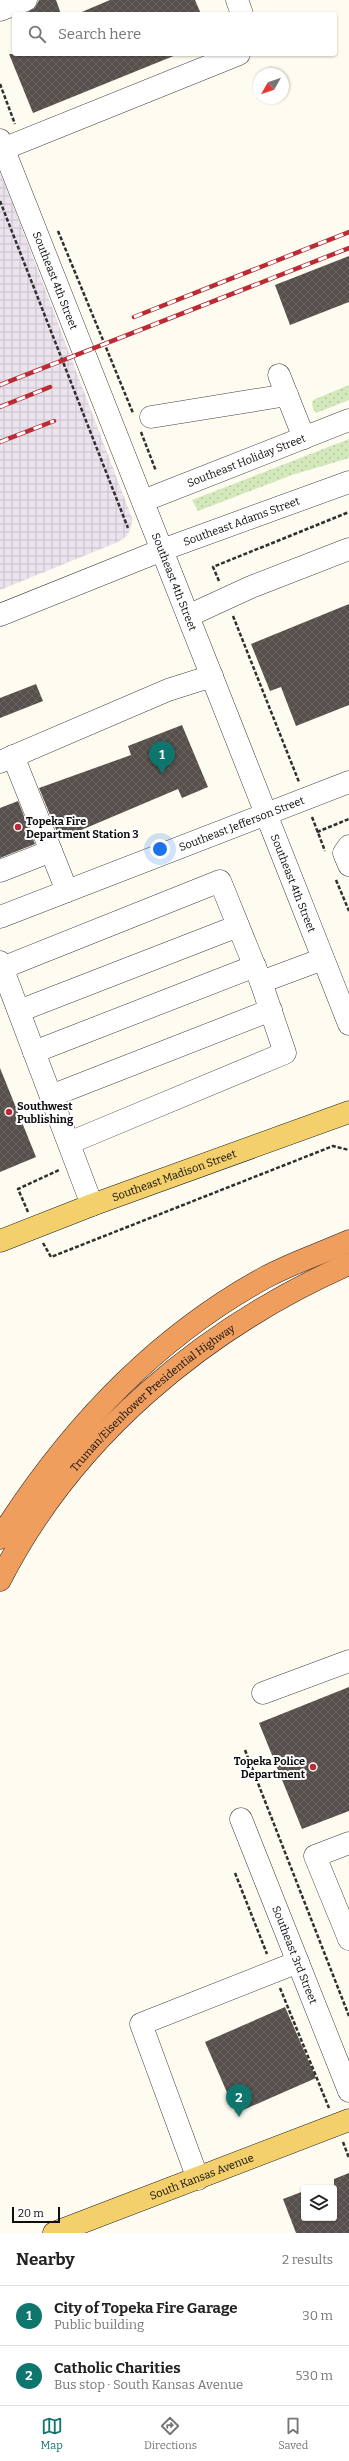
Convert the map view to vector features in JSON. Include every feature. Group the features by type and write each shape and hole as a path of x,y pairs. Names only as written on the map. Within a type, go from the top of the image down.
{"highway":[{"name":"Truman/Eisenhower Presidential Highway","path":"0,1538 49,1466 103,1402 132,1374 217,1307 266,1277 349,1241"},
{"name":"Truman/Eisenhower Presidential Highway","path":"0,1580 13,1555 56,1492 86,1455 140,1399 186,1359 230,1328 291,1291 349,1264"}],"main road":[{"name":"Southeast Madison Street","path":"0,1241 92,1205 349,1112"},
{"name":"South Kansas Avenue","path":"54,2233 198,2179 343,2122"}],"street":[{"path":"0,10 26,0"},
{"path":"237,0 241,12"},
{"path":"8,144 234,56"},
{"name":"Southeast 4th Street","path":"8,144 143,501 323,958 343,990 349,1024"},
{"path":"279,375 304,438"},
{"path":"142,420 287,395"},
{"name":"Southeast Holiday Street","path":"143,501 349,420"},
{"name":"Southeast Adams Street","path":"0,615 162,550 349,482"},
{"path":"188,616 349,549"},
{"path":"67,891 51,851 6,759 168,690 212,676"},
{"name":"Southeast Jefferson Street","path":"0,917 349,782"},
{"path":"342,870 344,853 349,846"},
{"path":"0,871 51,851"},
{"path":"69,1143 285,1053 258,974 220,881 1,965 92,1205"},
{"path":"19,1011 238,926"},
{"path":"34,1052 258,974 323,958"},
{"path":"51,1096 271,1010"},
{"path":"263,1693 349,1661"},
{"name":"Southeast 3rd Street","path":"241,1819 349,2091"},
{"path":"349,1843 314,1856 349,1939"},
{"path":"198,2179 141,2024 298,1962"}],"path":[{"path":"0,84 8,144"},
{"path":"0,201 128,528"},
{"path":"57,229 142,420 156,471"},
{"path":"326,853 306,799 213,567 349,512"},
{"path":"317,832 349,819"},
{"path":"342,870 349,911"},
{"path":"51,1257 333,1146 349,1150"},
{"path":"245,1750 349,2016"},
{"path":"235,1872 273,1971 343,2122 349,2158"}],"shaded area":[{"path":"0,171 132,518 131,528 127,536 118,542 0,590"}],"green space":[{"path":"349,385 349,400 316,413 315,412 312,405 313,400"},
{"path":"349,439 349,458 292,475 198,511 192,500"}],"building":[{"path":"39,0 56,0 60,12 28,12 35,8"},
{"path":"110,0 195,0 200,12 82,12"},
{"path":"9,54 12,54 12,56 174,56 33,113"},
{"path":"349,256 349,302 290,325 275,285"},
{"path":"349,604 349,705 296,726 281,687 270,691 251,644"},
{"path":"36,684 43,701 0,718 0,698"},
{"path":"182,725 208,787 182,798 178,789 60,839 39,788 131,755 128,746"},
{"name":"Topeka Fire Department Station 3","path":"18,801 35,844 0,858 0,808"},
{"name":"Southwest Publishing","path":"0,1068 36,1157 0,1172"},
{"name":"Topeka Police Department","path":"349,1687 349,1811 302,1829 259,1723"},
{"path":"285,2007 316,2078 236,2113 205,2042"},
{"path":"349,2173 349,2233 296,2233 283,2199 301,2192 301,2221 337,2221 337,2185 334,2185 334,2179"}],"railway":[{"path":"134,317 349,232"},
{"path":"0,385 349,248"},
{"path":"0,407 50,387"},
{"path":"0,442 54,421"}],"place":[{"name":"City of Topeka Fire Garage","path":"162,774"},
{"name":"Topeka Fire Department Station 3","path":"18,827"},
{"name":"Southwest Publishing","path":"9,1112"},
{"name":"Topeka Police Department","path":"313,1767"},
{"name":"Catholic Charities","path":"239,2117"}]}
